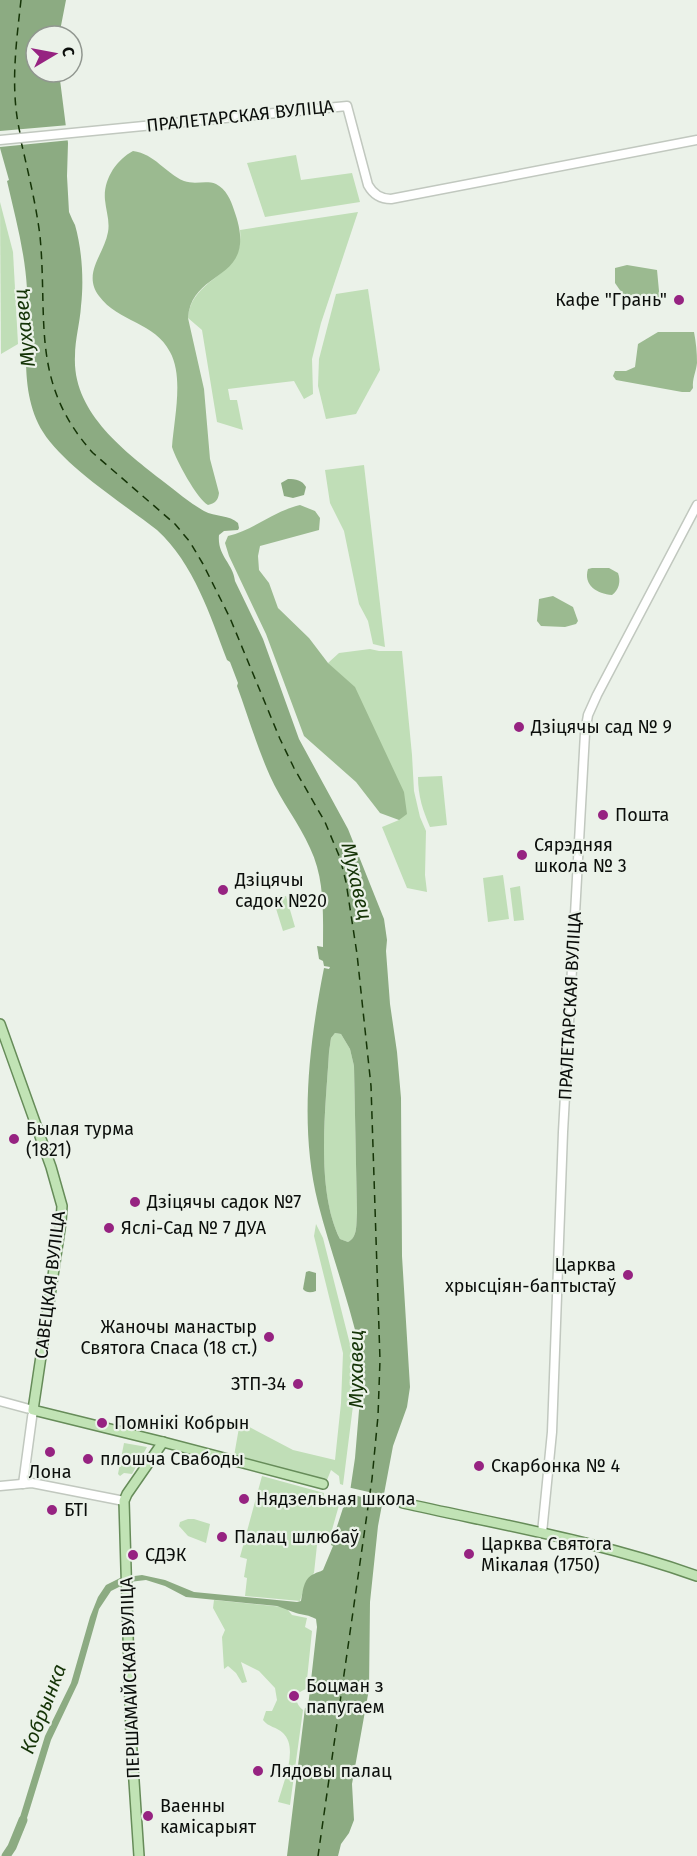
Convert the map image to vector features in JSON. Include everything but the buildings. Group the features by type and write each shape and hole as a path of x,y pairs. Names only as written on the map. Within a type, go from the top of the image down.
{"main road":[{"name":"ПРАЛЕТАРСКАЯ ВУЛІЦА","path":"0,140 347,106 368,184 374,194 385,199 697,140"},
{"name":"ПРАЛЕТАРСКАЯ ВУЛІЦА","path":"542,1533 552,1432 563,1132 586,721 597,695 697,505"},
{"name":"САВЕЦКАЯ ВУЛІЦА","path":"0,1024 51,1167 62,1206 23,1484"},
{"path":"0,1401 323,1484"},
{"path":"0,1486 32,1483 124,1501 163,1442"},
{"name":"ПЕРШАМАЙСКАЯ ВУЛІЦА","path":"124,1501 131,1736 139,1856"},
{"path":"403,1503 542,1533 659,1562 697,1576"}],"shaded area":[{"path":"133,151 148,156 184,181 212,183 220,186 231,202 240,234 239,251 232,263 211,280 192,301 188,318 204,389 210,459 219,493 216,501 208,505 193,487 172,447 177,386 174,362 170,352 155,334 107,305 94,288 93,272 106,240 108,228 106,185 116,165"},
{"path":"296,155 301,180 352,173 360,202 265,217 247,163"},
{"path":"0,202 13,252 18,344 1,354"},
{"path":"358,212 321,323 312,359 313,394 304,399 294,381 228,389 230,400 237,400 243,430 217,422 202,330 188,318 191,304 198,293 227,268 234,258 239,246 240,230"},
{"path":"627,265 657,270 660,302 640,301 624,296 615,283 615,268"},
{"path":"368,289 380,370 356,414 326,419 318,386 319,359 336,294"},
{"path":"658,332 694,332 697,363 693,388 690,392 616,380 613,376 615,371 626,371 635,367 638,344"},
{"path":"364,465 385,647 373,644 368,621 359,604 344,531 330,503 325,470"},
{"path":"300,505 315,511 320,518 319,530 260,546 259,570 269,583 278,608 309,638 328,663 355,687 404,792 407,814 399,820 380,813 356,782 304,736 266,634 229,556 225,543 228,536"},
{"path":"609,568 618,573 619,585 612,595 596,591 589,584 588,569"},
{"path":"553,596 573,607 578,621 576,624 565,627 541,626 537,621 539,599"},
{"path":"370,649 402,651 414,791 426,831 427,892 407,888 382,827 399,820 328,663 339,653"},
{"path":"442,776 447,825 430,827 421,803 418,777"},
{"path":"503,875 509,919 488,922 483,878"},
{"path":"520,886 524,920 514,921 510,888"},
{"path":"286,896 295,927 283,931 273,899"},
{"path":"335,1033 341,1034 350,1049 354,1066 357,1213 355,1234 348,1242 340,1239 332,1219 325,1173 324,1147 329,1052 331,1038"},
{"path":"316,1224 323,1238 354,1360 356,1382 343,1485 340,1484 339,1476 331,1470 327,1480 234,1456 240,1422 293,1450 335,1460 343,1353 314,1236"},
{"path":"124,1443 147,1447 132,1474 124,1473 120,1476 118,1474"},
{"path":"262,1476 324,1493 323,1499 325,1500 336,1496 341,1498 330,1537 319,1541 317,1545 314,1573 306,1582 300,1601 245,1596 247,1578 244,1577 247,1559 240,1557"},
{"path":"188,1519 210,1524 206,1543 188,1536 179,1526 180,1522"},
{"path":"214,1600 283,1607 292,1615 307,1618 305,1627 312,1631 306,1689 297,1696 298,1704 303,1710 290,1805 278,1802 290,1756 288,1739 281,1731 263,1720 266,1711 272,1711 277,1700 275,1688 259,1671 241,1662 247,1682 242,1683 228,1666 224,1669 222,1637 225,1630 213,1608"}],"water":[{"name":"Мухавец","path":"0,0 66,0 61,24 24,24 24,84 61,84 68,143 69,212 75,225 82,265 82,296 75,356 76,376 82,395 103,428 133,457 199,508 238,523 238,530 224,531 219,535 220,549 263,639 299,739 348,829 384,919 390,1004 401,1098 402,1256 410,1387 407,1407 393,1446 378,1526 370,1602 369,1689 352,1784 354,1820 341,1844 338,1856 287,1856 305,1708 308,1707 316,1619 277,1606 186,1597 165,1586 146,1580 129,1582 111,1591 99,1609 78,1683 51,1740 23,1831 16,1830 45,1736 71,1683 90,1617 106,1585 120,1578 142,1575 165,1580 194,1592 301,1601 304,1586 310,1576 323,1570 333,1546 331,1545 343,1508 348,1505 355,1458 362,1375 356,1333 318,1203 309,1145 310,1056 324,968 329,969 330,967 324,966 323,961 319,959 317,946 323,947 323,909 321,884 315,860 306,839 270,776 230,662 227,660 200,591 181,558 157,530 65,458 43,432 35,416 27,381 27,289 24,261 7,181 9,180 0,148","holes":["335,1033 341,1034 350,1049 354,1066 357,1213 355,1234 348,1242 340,1239 332,1219 327,1196 324,1147 331,1038"]},
{"path":"288,479 303,483 306,487 304,495 293,498 284,496 281,483"},
{"path":"306,1272 316,1273 316,1291 310,1292 303,1289"}],"pier":[{"path":"69,125 71,140 0,147 0,131"},
{"path":"347,1487 386,1496 385,1503 346,1493"}],"waterway":[{"name":"Кобрынка","path":"6,1856 23,1820"}],"ferry route":[{"path":"20,133 15,83 21,0"},
{"path":"21,141 40,236 46,350 59,402 73,427 93,453 175,524 190,542 230,618 280,739 325,822 340,858 346,882 357,954 371,1086 380,1360 372,1479 318,1856"}],"place":[{"name":"Кафе \"Грань\"","path":"679,300"},
{"name":"Дзіцячы сад № 9","path":"519,727"},
{"name":"Пошта","path":"603,815"},
{"name":"Сярэдняя школа № 3","path":"522,855"},
{"name":"Дзіцячы садок №20","path":"223,890"},
{"name":"Былая турма (1821)","path":"14,1139"},
{"name":"Дзіцячы садок №7","path":"135,1202"},
{"name":"Яслі-Сад № 7 ДУА","path":"109,1228"},
{"name":"Царква хрысціян-баптыстаў","path":"628,1275"},
{"name":"Жаночы манастыр Святога Спаса (18 ст.)","path":"269,1337"},
{"name":"ЗТП-34","path":"298,1384"},
{"name":"Помнікі Кобрын","path":"102,1423"},
{"name":"Лона","path":"50,1452"},
{"name":"плошча Свабоды","path":"88,1459"},
{"name":"Скарбонка № 4","path":"479,1466"},
{"name":"Нядзельная школа","path":"244,1499"},
{"name":"БТІ","path":"52,1510"},
{"name":"Палац шлюбаў","path":"222,1537"},
{"name":"Царква Святога Мікалая (1750)","path":"469,1554"},
{"name":"СДЭК","path":"133,1555"},
{"name":"Боцман з папугаем","path":"294,1696"},
{"name":"Лядовы палац","path":"258,1771"},
{"name":"Ваенны камісарыят","path":"148,1816"}]}
